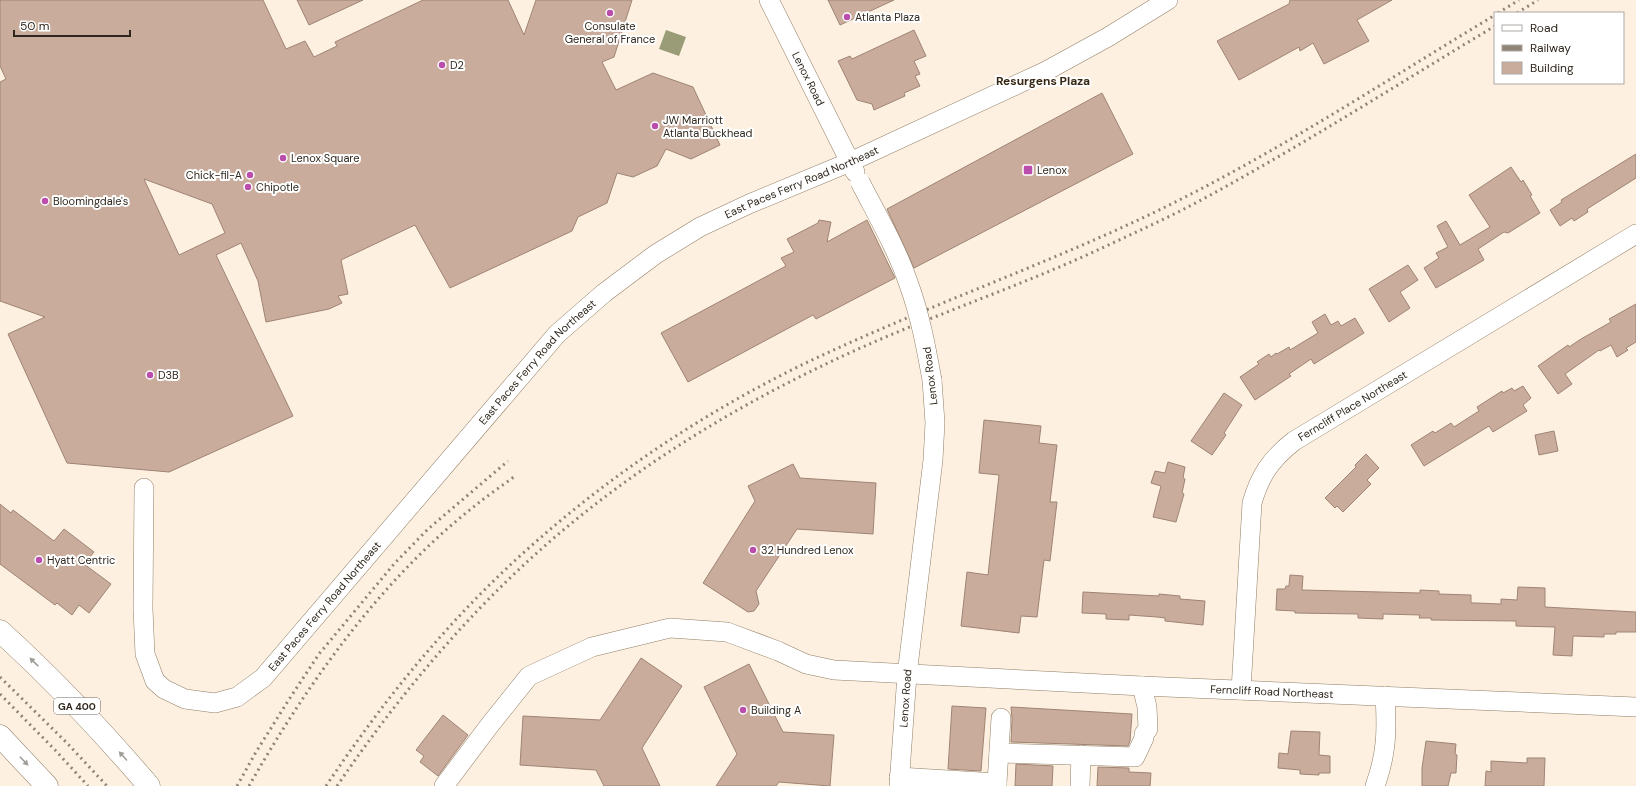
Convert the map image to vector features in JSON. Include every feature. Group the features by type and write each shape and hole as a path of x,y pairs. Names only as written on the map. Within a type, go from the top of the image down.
{"highway":[{"name":"GA 400","path":"0,631 52,680 91,720 149,786"},
{"path":"0,736 47,786"}],"street":[{"name":"Lenox Road","path":"769,0 893,246 908,281 924,330 932,380 935,423 933,460 907,675 899,782"},
{"name":"East Paces Ferry Road Northeast","path":"144,488 145,654 155,681 164,689 185,699 215,703 237,697 263,678 557,334 604,293 656,254 700,228 749,204 850,162 1046,71 1108,37 1168,0"},
{"name":"Ferncliff Place Northeast","path":"1241,690 1252,503 1256,488 1262,475 1272,461 1294,441 1636,234"},
{"name":"Ferncliff Road Northeast","path":"444,786 529,676 592,647 670,628 727,632 778,651 806,664 834,670 907,675 1636,707"},
{"path":"999,753 1135,757 1144,738 1144,734 1140,729 1141,712 1136,685"},
{"path":"1375,786 1384,758 1387,731 1386,696"},
{"path":"899,782 997,785 1001,718"},
{"path":"1080,786 1081,755"}],"shaded area":[{"path":"666,30 686,37 679,56 659,49"}],"building":[{"path":"0,0 263,0 286,49 305,41 314,57 337,46 335,42 423,0 508,0 524,35 536,0 632,0 614,57 602,62 616,90 653,73 693,87 720,145 691,159 666,149 657,166 633,177 617,173 607,203 578,217 572,231 450,288 415,225 341,260 348,294 338,296 342,303 329,309 266,322 258,281 241,243 216,255 293,416 169,472 67,463 8,334 45,317 0,301 0,82 6,79 0,66","holes":["144,179 212,204 225,233 179,255"]},
{"path":"297,0 363,0 309,25"},
{"name":"Atlanta Plaza","path":"828,0 894,0 840,25"},
{"path":"1290,0 1392,0 1357,20 1369,41 1324,64 1313,43 1300,51 1299,47 1239,80 1217,41 1289,4"},
{"path":"914,30 926,56 914,61 920,74 915,76 920,86 904,93 905,96 874,110 872,104 857,100 838,61 850,56 852,59"},
{"path":"1102,93 1133,154 914,268 887,209"},
{"path":"1636,154 1636,178 1587,209 1588,212 1574,221 1572,218 1560,226 1550,210 1562,202 1561,200"},
{"path":"1511,167 1521,182 1523,180 1540,213 1508,233 1504,232 1478,249 1484,260 1436,288 1424,268 1439,258 1436,253 1448,247 1437,226 1446,221 1460,245 1490,227 1469,195"},
{"path":"819,220 831,222 827,242 867,220 895,278 816,319 813,315 688,382 661,333 786,266 781,258 794,252 787,239 818,223"},
{"path":"1408,265 1418,280 1400,292 1410,308 1389,322 1369,289"},
{"path":"1636,304 1636,342 1626,348 1628,350 1617,357 1611,345 1600,351 1599,350 1565,374 1572,384 1558,394 1538,366 1568,345 1569,347 1611,322 1609,319"},
{"path":"1325,314 1331,325 1338,321 1341,326 1355,318 1364,333 1314,364 1311,359 1289,374 1291,376 1255,400 1240,377 1259,364 1257,362 1269,354 1271,357 1289,347 1290,350 1318,333 1312,322"},
{"path":"1523,386 1531,398 1523,405 1527,411 1493,432 1489,426 1424,466 1411,445 1433,431 1435,433 1451,423 1454,427 1479,411 1477,407 1502,391 1503,393 1512,388 1514,391"},
{"path":"1224,393 1242,405 1224,433 1226,435 1212,455 1191,441"},
{"path":"984,420 1041,426 1039,443 1057,445 1050,502 1057,502 1050,561 1044,560 1037,617 1021,616 1019,633 961,626 967,572 988,575 999,475 979,473"},
{"path":"1554,431 1558,451 1539,455 1535,435"},
{"path":"1366,454 1379,468 1367,480 1371,484 1343,512 1337,506 1335,508 1325,498 1356,467 1355,465"},
{"path":"1168,462 1185,467 1183,478 1185,479 1182,493 1184,494 1176,522 1153,517 1161,486 1151,483 1155,471 1165,473"},
{"name":"32 Hundred Lenox","path":"793,464 800,478 876,483 873,534 797,529 756,591 759,604 754,611 748,612 703,583 755,501 748,486"},
{"name":"Hyatt Centric","path":"0,504 11,513 13,510 54,541 64,529 94,552 84,564 111,584 89,613 79,605 72,615 57,603 55,605 0,564"},
{"path":"1290,575 1303,576 1302,590 1420,593 1420,590 1439,591 1439,594 1471,595 1471,603 1501,604 1501,599 1517,600 1518,587 1545,588 1545,607 1636,612 1636,632 1616,632 1616,634 1604,634 1604,637 1573,636 1572,656 1553,655 1555,627 1516,626 1516,621 1431,620 1431,618 1419,618 1420,615 1383,614 1383,619 1358,618 1358,614 1295,613 1295,611 1276,610 1277,589 1285,589 1286,586 1289,586"},
{"path":"1083,592 1159,596 1159,594 1180,596 1180,599 1205,601 1203,625 1165,621 1165,618 1129,615 1129,620 1106,619 1106,614 1082,613"},
{"path":"641,658 682,686 642,748 660,786 604,786 596,770 520,765 523,716 600,720"},
{"name":"Building A","path":"749,664 783,732 834,735 830,786 779,782 776,786 716,786 737,754 704,687"},
{"path":"952,706 986,708 981,771 948,769"},
{"path":"1011,707 1132,714 1130,741 1128,746 1011,742"},
{"path":"443,715 468,735 438,776 420,762 424,756 416,750"},
{"path":"1291,731 1320,732 1319,755 1330,756 1330,773 1319,773 1319,775 1300,774 1300,770 1278,768 1279,753 1288,754"},
{"path":"1426,741 1456,744 1456,773 1451,773 1448,786 1422,786 1422,768"},
{"path":"1527,758 1545,758 1544,786 1485,786 1486,771 1491,772 1491,761 1527,763"},
{"path":"1016,764 1053,766 1052,786 1015,786"},
{"path":"1098,767 1129,768 1129,772 1151,773 1150,786 1097,786"}],"railway":[{"path":"1500,12 1519,0"},
{"path":"1519,12 1538,0"},
{"path":"326,786 374,718 426,653 444,632 502,572 587,499 633,465 679,434 728,404 827,353 904,319 1098,238 1182,198 1318,123 1494,16"},
{"path":"337,786 385,719 411,686 465,623 494,593 555,537 586,511 652,463 686,441 756,400 828,363 862,347 1034,278 1191,206 1314,136 1494,27"},
{"path":"237,786 256,752 319,654 394,564 428,529 508,461"},
{"path":"249,786 296,709 349,635 378,599 409,565 442,534 481,501 515,476"},
{"path":"0,677 67,743 107,786"},
{"path":"0,694 88,786"}],"place":[{"name":"Consulate General of France","path":"610,13"},
{"name":"Atlanta Plaza","path":"847,17"},
{"name":"D2","path":"442,65"},
{"name":"JW Marriott Atlanta Buckhead","path":"655,126"},
{"name":"Lenox Square","path":"283,158"},
{"name":"Lenox","path":"1028,170"},
{"name":"Chick-fil-A","path":"250,175"},
{"name":"Chipotle","path":"248,187"},
{"name":"Bloomingdale's","path":"45,201"},
{"name":"D3B","path":"150,375"},
{"name":"32 Hundred Lenox","path":"753,550"},
{"name":"Hyatt Centric","path":"39,560"},
{"name":"Building A","path":"743,710"}],"district":[{"name":"Resurgens Plaza","path":"1043,81"}]}
